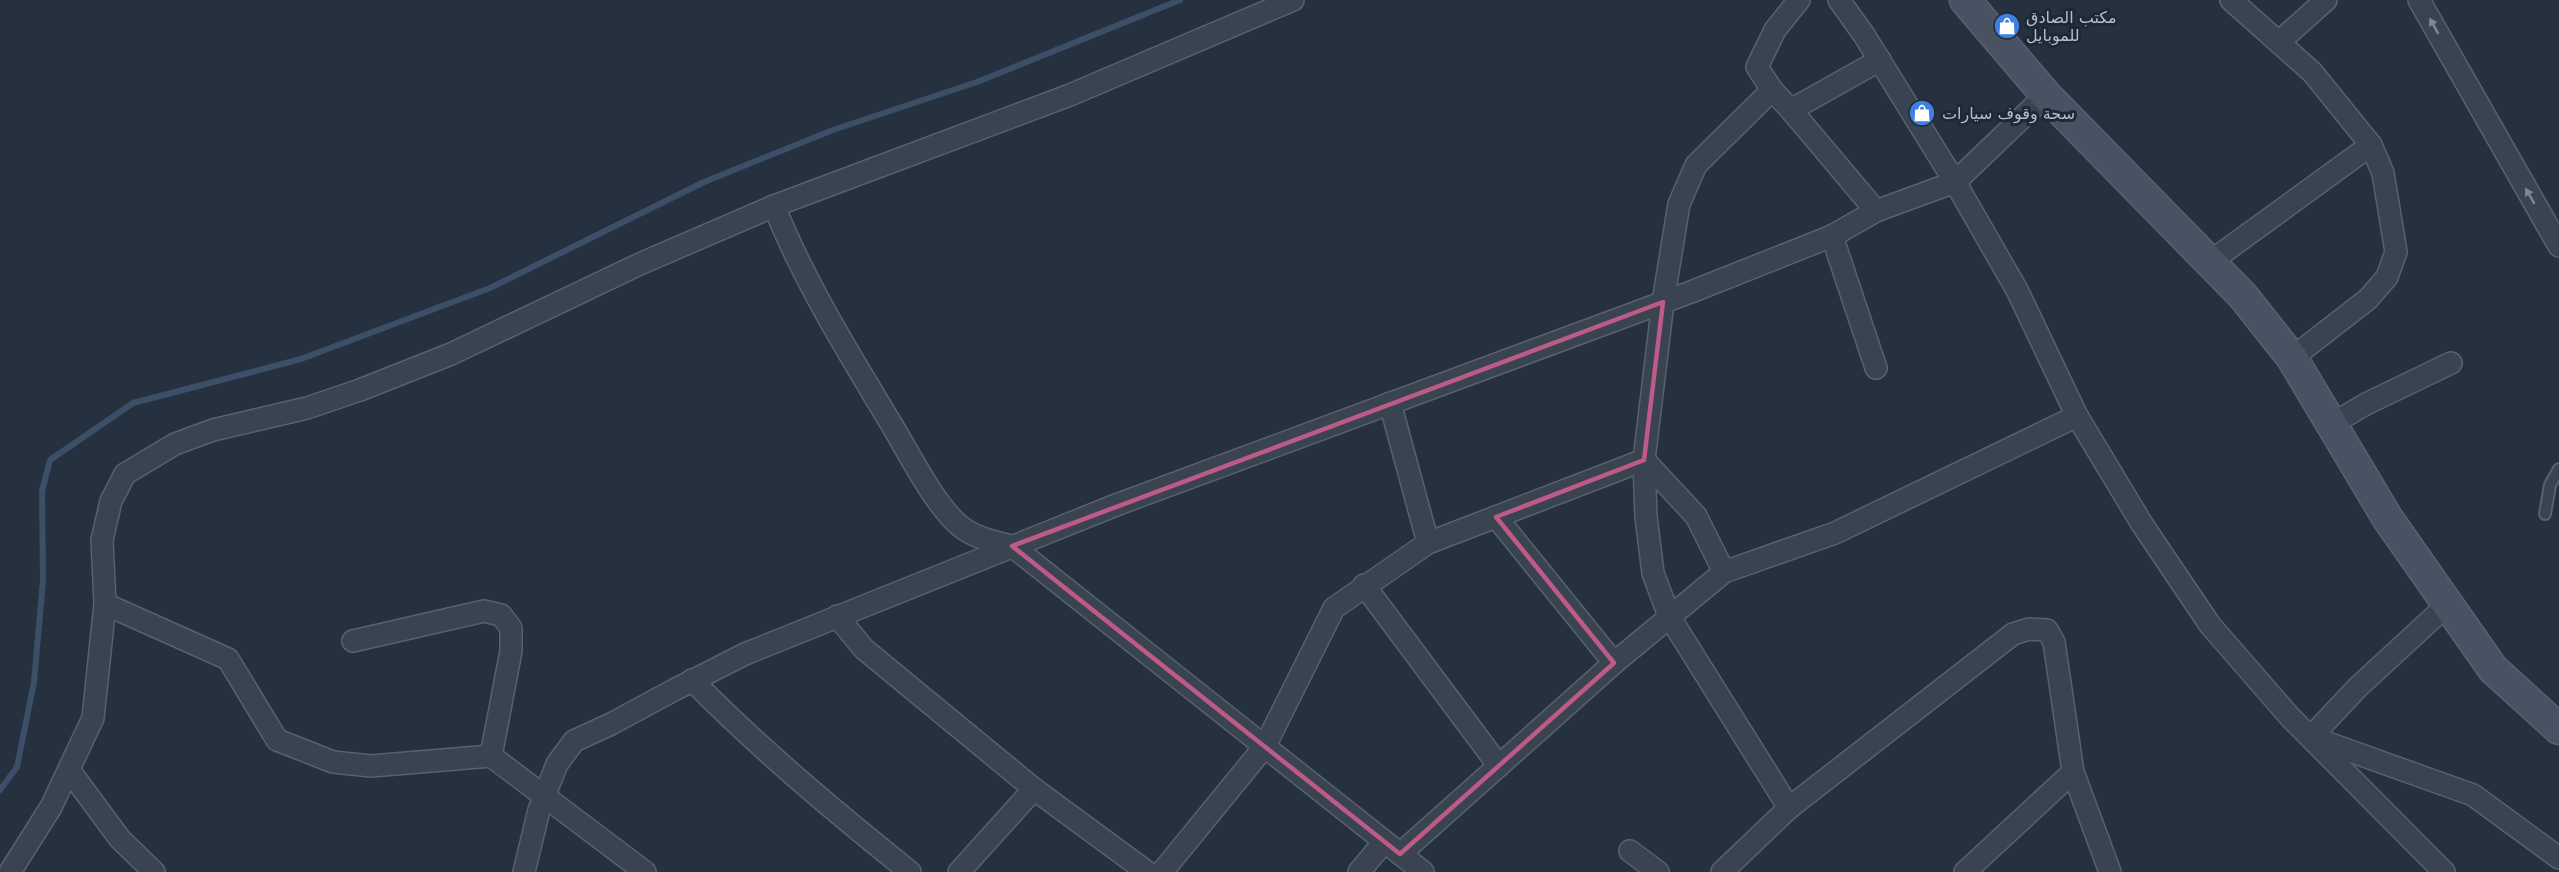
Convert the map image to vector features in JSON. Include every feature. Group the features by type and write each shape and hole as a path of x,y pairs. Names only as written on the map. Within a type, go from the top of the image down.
{"street":[{"path":"10,872 51,807 93,718 105,604 102,540 111,501 125,474 175,444 213,430 307,408 451,354 642,263 774,206 1070,95 1293,0"},
{"path":"1799,0 1775,30 1757,67 1772,90 1876,211"},
{"path":"1839,0 1880,60 1955,182 2017,290 2078,416 2142,524 2210,625 2311,737 2444,872"},
{"path":"1965,0 2046,95 2243,296 2292,358 2388,519 2447,606 2493,669 2559,729"},
{"path":"2231,0 2312,72 2371,145 2383,173 2396,252 2387,277 2368,299 2292,358"},
{"path":"2279,42 2326,0"},
{"path":"2419,0 2559,246"},
{"path":"1791,110 1880,60"},
{"path":"1772,90 1695,165 1679,204 1663,302 1644,460 1646,516 1653,573 1669,615 1789,808"},
{"path":"524,872 539,810 557,764 574,741 745,654 1116,504 1663,302 1832,236 1876,211 1955,182 2046,95"},
{"path":"2210,262 2371,145"},
{"path":"774,206 789,242 824,311 925,481 963,528 987,540 1012,546 1423,872"},
{"path":"1832,236 1876,368"},
{"path":"2332,424 2366,404 2451,363"},
{"path":"1390,403 1428,543"},
{"path":"1359,872 1499,766 1669,615 1724,572 1835,533 2078,416"},
{"path":"1162,872 1265,746 1334,608 1364,585 1428,543 1644,460"},
{"path":"1644,460 1696,516 1724,572"},
{"path":"1496,517 1614,663"},
{"path":"1364,585 1499,766"},
{"path":"105,604 228,659 277,740 333,762 371,766 491,756 645,872"},
{"path":"2311,737 2358,687 2447,606"},
{"path":"353,641 484,611 501,615 511,628 511,651 491,756"},
{"path":"837,616 864,649 1035,789 1147,872"},
{"path":"1722,872 1789,808 2013,634 2029,629 2048,630 2054,642 2073,772 2110,872"},
{"path":"692,681 824,803 910,872"},
{"path":"2311,737 2473,795 2559,858"},
{"path":"69,770 120,839 154,872"},
{"path":"1965,872 2073,772"},
{"path":"959,872 1035,789"},
{"path":"1630,851 1658,872"}],"lane":[{"path":"2545,514 2550,485 2559,470"}],"highlighted area":[{"path":"1663,302 1644,460 1496,517 1614,663 1400,854 1012,546"}],"waterway":[{"path":"0,790 17,767 34,682 43,580 42,491 50,460 133,403 301,359 490,288 704,182 833,130 977,82 1180,0"}],"place":[{"name":"مكتب الصادق للموبايل","path":"2007,26"},
{"name":"سحة وقوف سيارات","path":"1922,113"}]}
